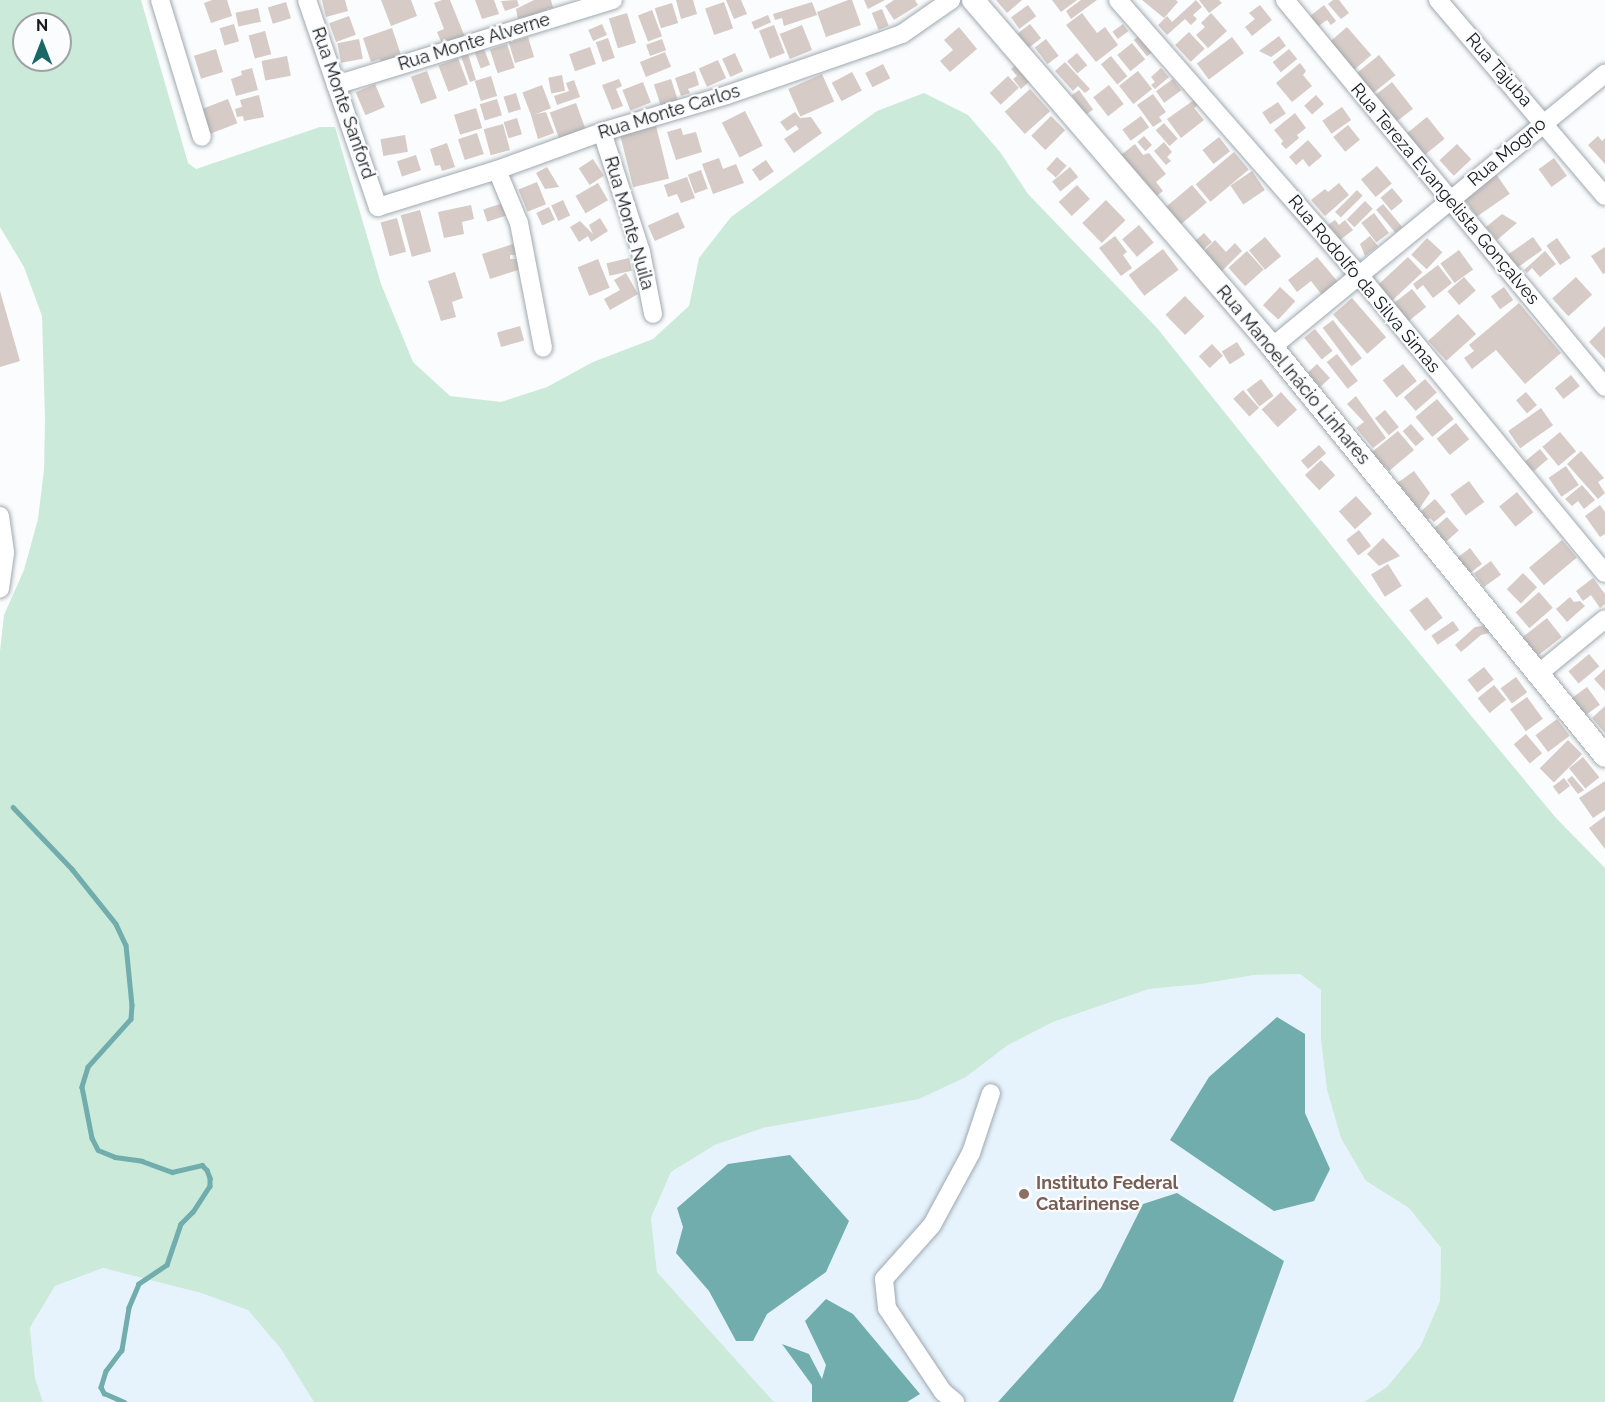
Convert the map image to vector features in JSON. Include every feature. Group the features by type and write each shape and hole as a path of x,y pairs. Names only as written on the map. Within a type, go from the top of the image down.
{"main road":[{"name":"Rua Manoel Inácio Linhares","path":"973,0 1272,347 1605,756"}],"street":[{"path":"160,0 202,137"},
{"name":"Rua Monte Sanford","path":"307,0 378,207"},
{"name":"Rua Monte Alverne","path":"336,85 612,0"},
{"name":"Rua Monte Carlos","path":"378,207 497,170 602,132 727,95 902,34 951,0"},
{"name":"Rua Rodolfo da Silva Simas","path":"1118,0 1359,275 1605,573"},
{"name":"Rua Tereza Evangelista Gonçalves","path":"1285,0 1605,387"},
{"name":"Rua Tajuba","path":"1438,0 1605,196"},
{"name":"Rua Mogno","path":"1272,347 1605,73"},
{"name":"Rua Monte Nuila","path":"602,132 641,252 653,314"},
{"path":"497,170 519,223 543,348"},
{"path":"0,516 5,553 0,589"},
{"path":"1539,673 1605,619"},
{"path":"942,1399 887,1308 884,1279 932,1225 971,1153 991,1093"}],"shaded area":[{"name":"Instituto Federal Catarinense","path":"1300,974 1321,990 1321,1040 1327,1090 1341,1137 1366,1181 1409,1208 1441,1248 1440,1301 1420,1347 1387,1387 1364,1402 774,1402 657,1272 651,1218 671,1172 715,1145 763,1128 814,1118 966,1077 1008,1045 1053,1022 1149,989 1201,984 1254,975"},
{"path":"103,1268 201,1293 249,1310 281,1349 314,1402 43,1402 35,1378 30,1329 55,1286"}],"green space":[{"path":"0,0 141,0 188,163 196,169 320,127 335,127 381,284 413,362 450,396 501,402 547,387 593,362 653,339 689,306 699,258 731,217 877,111 924,93 968,115 1000,152 1028,194 1157,328 1371,595 1556,818 1605,868 1605,1402 1364,1402 1387,1387 1420,1347 1440,1301 1441,1248 1409,1208 1366,1181 1341,1138 1327,1090 1321,1040 1321,990 1300,974 1254,975 1201,984 1149,989 1053,1022 1008,1045 966,1077 919,1099 763,1128 715,1145 671,1172 651,1218 657,1272 774,1402 314,1402 281,1349 248,1310 201,1293 103,1268 55,1286 30,1328 35,1378 43,1402 0,1402 0,651 4,615 24,570 38,519 44,470 42,316 24,267 0,227"}],"water":[{"path":"1277,1017 1305,1034 1305,1113 1330,1169 1314,1201 1274,1211 1170,1140 1209,1077"},
{"path":"790,1155 849,1221 826,1272 767,1314 753,1341 736,1341 709,1291 676,1253 683,1227 677,1208 728,1164"},
{"path":"1177,1193 1284,1261 1233,1402 998,1402 1101,1288 1143,1204"},
{"path":"826,1299 853,1314 920,1394 907,1402 812,1402 812,1385 782,1344 809,1354 822,1379 826,1365 805,1321"}],"building":[{"path":"212,0 227,0 232,16 211,23 204,3"},
{"path":"322,0 345,0 348,11 326,17"},
{"path":"381,0 411,0 417,16 391,26"},
{"path":"450,0 467,42 445,51 437,32 444,29 434,3"},
{"path":"475,0 494,0 499,14 482,19"},
{"path":"517,0 519,6 505,11 501,1"},
{"path":"534,0 551,0 553,8 547,9 548,17 525,23 524,17 518,19 516,9"},
{"path":"676,0 693,0 697,14 681,19"},
{"path":"726,0 741,0 747,14 734,19"},
{"path":"852,0 861,25 826,37 817,12"},
{"path":"864,0 885,0 868,9"},
{"path":"894,0 915,0 918,5 894,20 885,6"},
{"path":"996,0 1022,0 1007,13"},
{"path":"1052,0 1077,0 1061,12"},
{"path":"1081,0 1097,0 1071,19 1066,11"},
{"path":"1142,0 1176,0 1178,2 1164,18"},
{"path":"1196,0 1202,7 1193,15 1197,19 1191,25 1185,19 1167,35 1158,25 1167,16 1172,22"},
{"path":"1199,0 1219,0 1222,3 1209,13"},
{"path":"1333,0 1339,0 1349,13 1341,19 1328,4"},
{"path":"286,2 291,18 273,24 268,8"},
{"path":"724,2 733,28 714,35 705,9"},
{"path":"812,2 817,15 784,26 782,18 775,20 773,14"},
{"path":"672,3 678,23 661,28 655,8"},
{"path":"1028,5 1036,16 1019,29 1011,17"},
{"path":"1260,5 1272,20 1252,36 1245,27 1255,19 1249,13"},
{"path":"1324,5 1336,21 1331,25 1327,20 1317,27 1309,17"},
{"path":"258,8 261,22 238,26 236,13"},
{"path":"882,9 889,26 879,30 872,13"},
{"path":"652,10 662,36 648,42 638,15"},
{"path":"627,13 636,43 618,48 609,19"},
{"path":"1082,13 1097,33 1105,27 1118,45 1096,62 1066,25"},
{"path":"1211,13 1227,31 1208,48 1196,35 1205,27 1201,23"},
{"path":"768,15 771,22 755,29 751,22"},
{"path":"349,16 356,35 336,42 329,23"},
{"path":"234,24 239,41 225,45 220,28"},
{"path":"602,24 607,35 593,41 588,30"},
{"path":"1030,24 1041,38 1028,48 1017,34"},
{"path":"1123,24 1128,31 1118,39 1112,32"},
{"path":"774,25 785,53 770,59 759,31"},
{"path":"802,25 812,50 790,59 780,34"},
{"path":"959,27 977,49 950,72 940,61 953,50 944,40"},
{"path":"1347,27 1371,55 1352,72 1327,44"},
{"path":"392,28 403,61 383,67 380,59 371,62 363,38"},
{"path":"265,31 271,54 255,59 249,35"},
{"path":"1189,32 1205,49 1191,62 1175,45"},
{"path":"1140,35 1153,51 1147,56 1134,40"},
{"path":"1279,36 1286,46 1271,57 1259,51"},
{"path":"528,37 534,57 515,63 509,43"},
{"path":"1232,37 1244,53 1209,79 1197,63"},
{"path":"608,38 615,58 603,62 596,42"},
{"path":"359,39 363,59 341,63 337,43"},
{"path":"662,39 666,50 650,56 646,45"},
{"path":"1046,39 1059,56 1047,64 1035,47"},
{"path":"1132,43 1145,59 1130,71 1117,55"},
{"path":"507,44 515,68 498,73 490,50"},
{"path":"590,47 596,64 575,71 569,54"},
{"path":"216,49 223,72 201,79 194,56"},
{"path":"484,49 490,65 481,68 475,53"},
{"path":"1289,49 1297,59 1281,72 1273,62"},
{"path":"665,52 671,67 646,77 640,62"},
{"path":"735,53 743,71 730,77 722,59"},
{"path":"1077,53 1087,65 1077,74 1067,61"},
{"path":"468,54 476,80 470,82 461,56"},
{"path":"1379,55 1395,75 1370,95 1354,75"},
{"path":"287,56 291,76 265,81 261,61"},
{"path":"1111,56 1127,76 1117,84 1101,64"},
{"path":"458,58 468,84 448,92 438,66"},
{"path":"718,60 726,78 707,87 699,69"},
{"path":"1065,62 1090,89 1085,93 1078,86 1073,91 1055,71"},
{"path":"1300,63 1306,71 1303,75 1312,86 1292,102 1276,83"},
{"path":"883,64 890,78 872,87 865,73"},
{"path":"1016,65 1030,81 1021,89 1013,79 1017,76 1011,69"},
{"path":"252,68 258,90 236,96 231,79 242,75 241,71"},
{"path":"1161,68 1169,77 1155,89 1151,85 1155,82 1151,77"},
{"path":"427,71 437,98 421,104 411,77"},
{"path":"695,71 699,85 688,89 690,93 681,96 675,78"},
{"path":"1138,71 1152,89 1133,104 1119,86"},
{"path":"852,72 862,91 842,101 832,83"},
{"path":"822,74 834,101 800,116 788,89"},
{"path":"562,75 565,91 551,93 548,78"},
{"path":"491,76 497,96 481,101 475,81"},
{"path":"1008,76 1019,88 1001,105 990,93"},
{"path":"619,79 622,86 616,89 623,106 612,110 602,85"},
{"path":"671,79 678,100 661,105 654,85"},
{"path":"1173,79 1181,90 1164,103 1156,91"},
{"path":"574,80 580,97 557,105 554,96 569,91 566,83"},
{"path":"643,82 651,103 630,110 622,90"},
{"path":"1392,82 1413,109 1395,123 1374,96"},
{"path":"375,84 385,107 365,115 356,92"},
{"path":"542,85 551,108 531,116 522,93"},
{"path":"1109,85 1124,104 1108,116 1093,97"},
{"path":"1030,89 1050,111 1025,134 1005,112"},
{"path":"1079,90 1093,109 1086,115 1072,95"},
{"path":"516,93 521,109 509,113 504,97"},
{"path":"1153,94 1166,112 1159,117 1162,121 1153,127 1137,105"},
{"path":"259,95 264,117 244,121 243,116 237,117 235,109 242,107 240,100"},
{"path":"1316,95 1324,104 1312,115 1304,106"},
{"path":"228,99 237,123 210,134 201,109"},
{"path":"497,99 502,115 485,121 480,104"},
{"path":"1194,100 1198,105 1194,108 1204,120 1181,138 1167,119"},
{"path":"1278,102 1286,114 1270,124 1262,113"},
{"path":"576,103 586,131 560,141 550,113"},
{"path":"1342,107 1351,120 1332,134 1322,121"},
{"path":"476,108 482,128 460,135 454,115"},
{"path":"745,111 763,146 740,158 722,123"},
{"path":"546,112 554,133 538,139 531,115"},
{"path":"795,112 800,118 811,117 822,133 794,153 784,139 799,129 796,125 787,131 780,122"},
{"path":"1295,113 1306,128 1297,135 1299,138 1286,149 1274,130"},
{"path":"1051,116 1065,130 1045,150 1031,136"},
{"path":"1141,116 1149,127 1131,141 1122,130"},
{"path":"1427,117 1445,139 1421,158 1403,137"},
{"path":"517,118 522,134 509,138 504,122"},
{"path":"1164,123 1178,139 1169,146 1156,130"},
{"path":"503,124 510,150 491,155 484,129"},
{"path":"1348,125 1360,140 1345,152 1333,137"},
{"path":"656,126 669,178 633,187 620,135"},
{"path":"681,128 683,135 696,132 702,152 676,160 667,132"},
{"path":"477,133 484,154 465,160 458,139"},
{"path":"405,135 408,152 383,156 380,139"},
{"path":"1144,136 1152,145 1145,151 1137,142"},
{"path":"1598,136 1602,141 1605,138 1605,164 1588,145"},
{"path":"1219,137 1230,151 1214,164 1202,150"},
{"path":"1308,140 1322,156 1309,167 1303,159 1296,165 1289,157"},
{"path":"1164,142 1172,152 1167,157 1171,161 1166,165 1154,151"},
{"path":"447,143 455,167 442,171 440,165 435,166 430,149"},
{"path":"1135,144 1143,155 1149,153 1166,174 1156,182 1163,191 1150,201 1117,158"},
{"path":"1457,144 1471,159 1454,176 1439,160"},
{"path":"1234,152 1249,170 1210,202 1196,184"},
{"path":"416,155 421,170 402,176 397,161"},
{"path":"1057,157 1067,166 1056,178 1046,169"},
{"path":"719,158 723,169 736,164 744,183 713,194 702,164"},
{"path":"1554,158 1567,176 1552,187 1539,169"},
{"path":"593,159 604,176 590,185 579,168"},
{"path":"766,160 774,172 760,181 752,170"},
{"path":"1377,166 1392,184 1376,197 1361,179"},
{"path":"547,167 559,187 545,189 536,173"},
{"path":"1070,167 1078,177 1060,192 1052,181"},
{"path":"701,170 708,189 695,194 688,175"},
{"path":"1252,171 1265,190 1243,205 1230,186"},
{"path":"1496,174 1510,194 1477,217 1463,197"},
{"path":"687,177 695,198 681,203 677,194 668,197 664,185"},
{"path":"537,182 546,204 527,212 518,189"},
{"path":"598,183 608,200 585,213 575,196"},
{"path":"1339,183 1349,195 1325,216 1311,200 1325,189 1328,192"},
{"path":"1077,185 1090,199 1072,216 1059,202"},
{"path":"1192,185 1207,203 1176,228 1161,211"},
{"path":"1392,188 1403,201 1391,211 1381,198"},
{"path":"1357,190 1363,196 1341,218 1335,212"},
{"path":"563,200 570,215 558,221 551,205"},
{"path":"1106,200 1125,220 1102,243 1082,223"},
{"path":"1365,201 1373,209 1354,227 1347,219"},
{"path":"506,202 510,214 487,222 483,209"},
{"path":"1383,204 1402,227 1395,233 1376,210"},
{"path":"471,205 474,219 462,222 464,234 444,238 438,212"},
{"path":"549,207 555,220 542,226 536,213"},
{"path":"420,210 431,252 412,257 401,215"},
{"path":"678,212 685,228 655,241 648,225"},
{"path":"1374,213 1389,233 1376,243 1361,223"},
{"path":"1502,214 1517,223 1497,240 1486,227"},
{"path":"397,218 406,252 390,256 381,222"},
{"path":"600,218 608,231 591,242 588,236 579,242 570,227 580,221 593,234 589,225"},
{"path":"1335,220 1339,225 1345,220 1353,230 1340,240 1328,225"},
{"path":"1139,225 1154,243 1137,257 1122,239"},
{"path":"1204,233 1212,242 1199,253 1191,244"},
{"path":"1115,236 1127,252 1123,255 1132,268 1121,276 1099,248"},
{"path":"1370,236 1378,246 1365,256 1360,244"},
{"path":"1265,237 1281,256 1265,270 1249,250"},
{"path":"1533,237 1542,250 1516,268 1507,255"},
{"path":"1427,238 1442,252 1427,269 1411,255"},
{"path":"1557,238 1571,258 1560,265 1546,245"},
{"path":"1215,240 1226,252 1235,243 1242,251 1217,276 1198,257"},
{"path":"513,244 520,255 510,255 510,259 520,259 521,269 490,279 482,254"},
{"path":"1605,247 1605,273 1603,274 1591,256"},
{"path":"1163,249 1179,270 1144,296 1129,275"},
{"path":"1459,250 1473,269 1454,283 1440,264"},
{"path":"1247,251 1264,270 1245,286 1228,268"},
{"path":"1545,251 1556,264 1540,277 1532,268 1527,273 1524,270"},
{"path":"1317,257 1338,282 1322,295 1311,281 1297,292 1288,280"},
{"path":"1408,257 1422,272 1391,302 1377,286"},
{"path":"629,258 632,271 610,276 607,263"},
{"path":"598,259 610,288 589,296 578,267"},
{"path":"1438,265 1452,283 1433,298 1423,285 1417,290 1413,284"},
{"path":"455,272 463,298 452,302 456,317 441,321 428,281"},
{"path":"626,273 638,294 610,310 604,299 620,290 614,280"},
{"path":"1464,277 1476,291 1459,305 1447,291"},
{"path":"1576,277 1592,295 1568,316 1552,298"},
{"path":"1280,287 1295,301 1278,320 1263,305"},
{"path":"1504,287 1513,300 1500,309 1491,296"},
{"path":"1412,289 1426,307 1407,322 1393,304"},
{"path":"0,291 20,361 0,367"},
{"path":"1185,296 1204,316 1185,335 1166,315"},
{"path":"1352,298 1386,337 1367,354 1333,314"},
{"path":"1519,303 1561,353 1525,384 1496,350 1472,369 1464,358 1474,351 1469,345"},
{"path":"1458,314 1476,334 1446,361 1428,341"},
{"path":"1333,320 1362,358 1352,366 1323,328"},
{"path":"520,326 524,340 501,347 497,333"},
{"path":"1605,326 1605,359 1589,342"},
{"path":"1315,329 1333,351 1322,360 1304,338"},
{"path":"1237,342 1245,355 1230,364 1222,352"},
{"path":"1212,344 1223,356 1210,368 1199,356"},
{"path":"1337,354 1358,381 1348,389 1327,362"},
{"path":"1317,364 1330,378 1317,390 1304,376"},
{"path":"1403,364 1417,381 1397,397 1383,380"},
{"path":"1571,375 1580,386 1563,399 1555,388"},
{"path":"1261,379 1274,396 1259,407 1247,390"},
{"path":"1425,379 1437,393 1416,411 1404,397"},
{"path":"1243,390 1259,408 1249,417 1233,399"},
{"path":"1281,392 1297,410 1278,427 1262,409"},
{"path":"1526,392 1537,405 1527,413 1516,400"},
{"path":"1356,396 1386,438 1373,448 1356,428 1364,422 1347,404"},
{"path":"1437,399 1454,419 1432,437 1416,417"},
{"path":"1541,408 1553,425 1520,448 1508,431"},
{"path":"1385,410 1399,427 1389,435 1375,418"},
{"path":"1456,423 1469,439 1450,455 1437,439"},
{"path":"1411,424 1424,439 1416,446 1403,431"},
{"path":"1398,431 1414,450 1389,471 1385,466 1379,470 1367,456"},
{"path":"1560,432 1576,451 1558,466 1542,447"},
{"path":"1319,445 1326,453 1308,469 1301,461"},
{"path":"1540,449 1548,459 1534,471 1523,463"},
{"path":"1581,451 1604,478 1598,482 1605,493 1598,499 1567,464"},
{"path":"1321,460 1335,475 1319,490 1305,475"},
{"path":"1566,466 1579,485 1561,497 1549,478"},
{"path":"1414,471 1430,493 1417,512 1396,484"},
{"path":"1469,481 1484,502 1466,516 1450,495"},
{"path":"1582,485 1595,500 1584,509 1578,501 1572,506 1565,499"},
{"path":"1517,492 1533,512 1515,527 1499,506"},
{"path":"1356,496 1372,514 1355,529 1339,511"},
{"path":"1435,499 1446,512 1434,522 1430,518 1427,520 1420,512"},
{"path":"1600,505 1605,512 1605,534 1600,537 1585,516"},
{"path":"1447,517 1459,531 1443,544 1431,531"},
{"path":"1359,530 1371,546 1358,556 1346,540"},
{"path":"1383,538 1400,556 1379,566 1367,554"},
{"path":"1562,540 1577,558 1544,585 1529,568"},
{"path":"1470,548 1482,564 1465,577 1453,561"},
{"path":"1491,561 1501,575 1484,587 1474,573"},
{"path":"1388,564 1402,586 1385,597 1371,575"},
{"path":"1523,573 1537,587 1521,603 1507,589"},
{"path":"1593,578 1605,594 1605,604 1600,608 1591,595 1583,601 1576,591"},
{"path":"1539,592 1553,608 1529,628 1516,612"},
{"path":"1427,597 1443,618 1425,631 1409,610"},
{"path":"1570,597 1574,602 1580,601 1585,606 1567,622 1556,609"},
{"path":"1547,618 1562,637 1537,656 1523,637"},
{"path":"1453,621 1459,630 1438,645 1431,636"},
{"path":"1488,625 1489,633 1481,635 1461,652 1455,645 1475,627"},
{"path":"1589,654 1599,666 1579,684 1568,671"},
{"path":"1484,667 1494,680 1477,693 1467,680"},
{"path":"1605,669 1605,691 1594,679"},
{"path":"1516,677 1527,692 1512,704 1501,688"},
{"path":"1494,685 1506,700 1490,713 1478,698"},
{"path":"1587,687 1600,705 1584,717 1571,699"},
{"path":"1527,697 1543,719 1526,731 1510,709"},
{"path":"1605,706 1605,733 1592,718"},
{"path":"1557,719 1570,736 1548,752 1535,735"},
{"path":"1526,734 1542,753 1530,763 1514,744"},
{"path":"1568,740 1582,754 1554,782 1540,768"},
{"path":"1583,757 1599,777 1585,789 1569,768"},
{"path":"1572,776 1584,790 1578,794 1567,780"},
{"path":"1564,778 1570,786 1559,794 1553,786"},
{"path":"1605,781 1605,810 1593,818 1579,798"},
{"path":"1605,816 1605,849 1589,828"}],"waterway":[{"path":"13,807 72,869 116,924 126,945 132,1005 131,1019 88,1067 82,1087 92,1138 98,1150 115,1157 142,1161 172,1172 202,1165 210,1178 210,1186 193,1212 181,1224 167,1265 139,1284 129,1308 122,1350 106,1371 101,1387 104,1393 124,1402"}],"place":[{"name":"Instituto Federal Catarinense","path":"1024,1194"}]}
